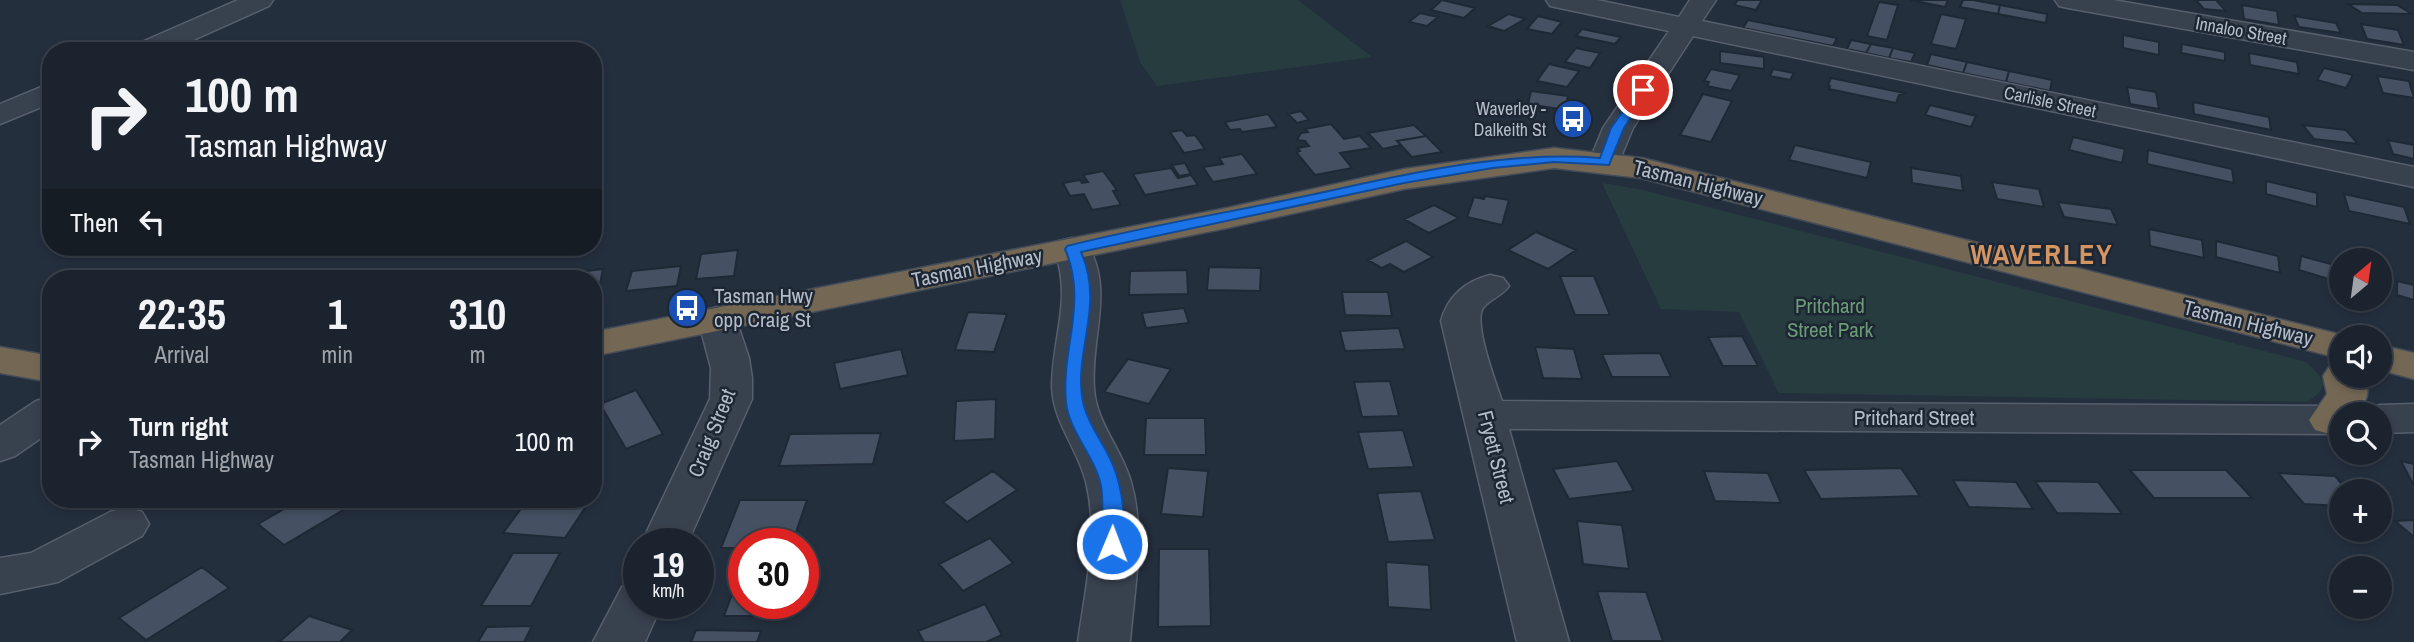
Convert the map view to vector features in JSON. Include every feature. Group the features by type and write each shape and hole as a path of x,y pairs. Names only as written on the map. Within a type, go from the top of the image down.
{"highway":[{"name":"Tasman Highway","path":"602,342 1072,249 1404,179 1510,161 1554,158 1605,162 1700,182 2329,344"},
{"path":"2279,331 2329,364"},
{"path":"0,360 42,367"},
{"path":"2392,360 2414,366"}],"street":[{"path":"165,42 260,0"},
{"name":"Carlisle Street","path":"1559,0 2414,177"},
{"path":"1605,162 1618,128 1703,0"},
{"name":"Innaloo Street","path":"2068,0 2414,61"},
{"path":"0,115 42,96"},
{"path":"1072,249 1080,266 1084,299 1074,367 1075,404 1081,423 1104,464 1114,520 1104,642"},
{"name":"Fryett Street","path":"1490,286 1473,295 1466,303 1460,321 1543,642"},
{"name":"Craig Street","path":"671,528 731,398 734,382 717,319"},
{"name":"Pritchard Street","path":"1486,415 2329,420"},
{"path":"0,446 42,417"},
{"path":"2392,419 2414,418"},
{"path":"0,576 50,565 126,524"},
{"path":"619,642 630,619"}],"green space":[{"path":"1120,0 1298,0 1372,57 1157,86 1140,62"},
{"name":"Pritchard Street Park","path":"1602,183 1643,190 2306,362 2321,378 2322,387 2307,402 1779,393 1739,312 1661,309"}],"building":[{"path":"1442,0 1475,8 1464,18 1431,10"},
{"path":"1738,0 1762,0 1756,10 1734,5"},
{"path":"1910,0 1948,0 1945,7"},
{"path":"1963,0 2000,5 1998,14 1960,7"},
{"path":"2196,0 2216,0 2226,11 2204,9"},
{"path":"1879,2 1898,5 1887,40 1867,36"},
{"path":"2348,4 2397,5 2412,14 2362,13"},
{"path":"2000,5 2047,14 2046,23 1998,14"},
{"path":"2242,5 2277,11 2279,25 2244,19"},
{"path":"1420,13 1438,17 1427,26 1409,22"},
{"path":"1509,14 1525,19 1504,31 1488,26"},
{"path":"1941,14 1966,19 1956,49 1931,44"},
{"path":"1538,16 1562,22 1552,34 1527,29"},
{"path":"2294,16 2336,23 2341,33 2299,27"},
{"path":"1748,20 1837,38 1833,46 1743,28"},
{"path":"2361,24 2398,30 2404,45 2367,39"},
{"path":"1582,29 1621,37 1615,44 1576,36"},
{"path":"2123,35 2159,42 2159,55 2123,48"},
{"path":"1851,40 1871,44 1866,53 1847,49"},
{"path":"1871,44 1893,48 1889,58 1866,53"},
{"path":"2182,44 2225,52 2225,61 2181,53"},
{"path":"1576,48 1600,53 1590,68 1565,62"},
{"path":"1893,48 1915,53 1911,62 1889,58"},
{"path":"1720,51 1764,57 1764,69 1720,63"},
{"path":"2249,53 2297,62 2299,74 2250,65"},
{"path":"1931,54 1967,62 1963,73 1927,65"},
{"path":"1967,62 2009,71 2006,82 1963,73"},
{"path":"1549,64 1579,71 1567,87 1537,81"},
{"path":"2324,68 2353,75 2346,88 2317,80"},
{"path":"1711,69 1740,75 1731,91 1707,86 1709,82 1704,81"},
{"path":"1773,69 1794,73 1790,80 1770,76"},
{"path":"2009,71 2052,80 2050,91 2006,82"},
{"path":"2377,76 2409,81 2414,98 2383,93"},
{"path":"1831,78 1904,93 1899,95 1896,103 1829,89"},
{"path":"2127,87 2156,92 2159,109 2130,104"},
{"path":"1531,91 1568,96 1565,110 1528,104"},
{"path":"1703,94 1732,101 1711,142 1680,135"},
{"path":"2193,102 2269,117 2271,130 2194,114"},
{"path":"1930,105 1976,116 1971,127 1925,115"},
{"path":"1301,111 1309,120 1297,123 1288,114"},
{"path":"1268,114 1277,127 1242,132 1240,129 1230,130 1225,122"},
{"path":"1331,124 1344,139 1360,136 1371,148 1340,153 1352,168 1315,175 1296,152 1300,151 1297,148 1309,146 1305,141 1297,140 1301,133 1308,132 1305,129"},
{"path":"1414,125 1426,136 1397,141 1401,145 1383,149 1368,133"},
{"path":"2303,125 2346,130 2358,144 2314,139"},
{"path":"1182,130 1187,136 1195,135 1205,149 1184,153 1170,132"},
{"path":"1426,136 1442,152 1412,157 1397,141"},
{"path":"2073,137 2125,149 2122,163 2069,150"},
{"path":"2388,140 2414,145 2414,159 2393,154"},
{"path":"1795,145 1871,162 1867,178 1789,160"},
{"path":"2148,150 2232,169 2234,183 2147,164"},
{"path":"1242,154 1257,174 1213,182 1203,167 1223,164 1219,158"},
{"path":"1185,163 1191,174 1179,176 1172,165"},
{"path":"1171,168 1178,178 1191,175 1198,185 1145,195 1133,174"},
{"path":"1911,168 1961,176 1963,191 1912,183"},
{"path":"1103,171 1117,190 1113,191 1121,205 1092,210 1084,194 1070,196 1063,183 1080,180 1082,183 1088,182 1083,175"},
{"path":"2266,181 2317,193 2317,207 2266,194"},
{"path":"1992,182 2039,189 2044,207 1997,199"},
{"path":"2344,194 2404,207 2410,224 2349,211"},
{"path":"1485,196 1509,200 1502,225 1467,217 1474,197 1484,199"},
{"path":"2058,202 2111,209 2118,225 2064,217"},
{"path":"1434,205 1459,218 1429,233 1404,219"},
{"path":"2149,229 2202,240 2204,258 2150,246"},
{"path":"1536,232 1576,250 1548,269 1508,250"},
{"path":"1406,241 1433,257 1404,272 1390,264 1382,268 1368,260"},
{"path":"2216,241 2278,256 2280,273 2216,257"},
{"path":"738,250 734,276 696,279 701,254"},
{"path":"2301,256 2329,264 2329,279 2299,270"},
{"path":"681,266 677,286 626,291 632,271"},
{"path":"1209,267 1261,268 1260,291 1207,290"},
{"path":"1187,270 1188,294 1129,295 1130,271"},
{"path":"1560,276 1594,276 1610,315 1575,315"},
{"path":"2397,281 2414,285 2414,300 2397,295"},
{"path":"1342,292 1388,292 1392,316 1345,315"},
{"path":"1184,308 1189,323 1146,328 1142,313"},
{"path":"968,312 1007,314 994,352 955,350"},
{"path":"1399,328 1405,349 1345,351 1340,331"},
{"path":"1742,336 1758,366 1723,366 1708,337"},
{"path":"1535,347 1574,349 1582,379 1543,378"},
{"path":"901,349 908,375 840,389 834,363"},
{"path":"1660,353 1671,377 1612,377 1602,354"},
{"path":"1128,359 1171,369 1149,404 1104,392"},
{"path":"1390,381 1399,416 1362,417 1354,382"},
{"path":"636,390 663,434 626,449 602,403"},
{"path":"996,399 995,439 954,441 956,401"},
{"path":"1146,418 1205,418 1206,455 1144,455"},
{"path":"1403,430 1414,467 1368,469 1358,432"},
{"path":"881,433 873,464 779,466 790,434"},
{"path":"1617,461 1634,491 1569,499 1553,469"},
{"path":"2401,461 2414,464 2414,485 2413,484"},
{"path":"1168,468 1208,471 1203,517 1161,514"},
{"path":"1901,468 1920,496 1821,499 1804,470"},
{"path":"2130,470 2226,470 2252,498 2154,498"},
{"path":"993,471 1017,490 967,522 943,502"},
{"path":"1704,471 1768,473 1781,503 1715,501"},
{"path":"2278,473 2335,476 2338,479 2329,479 2329,505 2304,504"},
{"path":"1953,480 2016,482 2033,509 1969,507"},
{"path":"2035,481 2098,482 2122,514 2057,513"},
{"path":"1421,491 1435,540 1388,542 1377,493"},
{"path":"740,500 807,500 797,528 729,528"},
{"path":"286,508 347,508 284,545 258,524"},
{"path":"521,508 585,508 565,538 503,533"},
{"path":"2414,520 2414,537 2395,521"},
{"path":"1577,521 1622,525 1629,569 1583,564"},
{"path":"728,530 728,548 721,548"},
{"path":"990,538 1013,563 963,591 939,564"},
{"path":"1159,549 1209,549 1211,626 1158,627"},
{"path":"513,553 560,553 531,606 481,606"},
{"path":"1386,562 1429,565 1431,610 1388,607"},
{"path":"202,567 229,588 146,640 119,618"},
{"path":"1597,591 1646,592 1663,641 1612,641"},
{"path":"985,604 1002,635 986,642 924,642 918,631"},
{"path":"309,616 352,630 340,642 279,642"},
{"path":"532,626 524,642 478,642 487,627"},
{"path":"696,630 761,631 757,642 691,642"}],"place":[{"name":"Waverley - Dalkeith St","path":"1573,119"},
{"name":"Tasman Hwy opp Craig St","path":"687,308"}],"district":[{"name":"WAVERLEY","path":"2042,254"}],"route":[{"path":"1112,544 1114,520 1104,464 1081,423 1075,404 1074,367 1084,299 1080,266 1072,249 1404,179 1510,161 1554,158 1605,162 1618,128 1643,90"}]}
